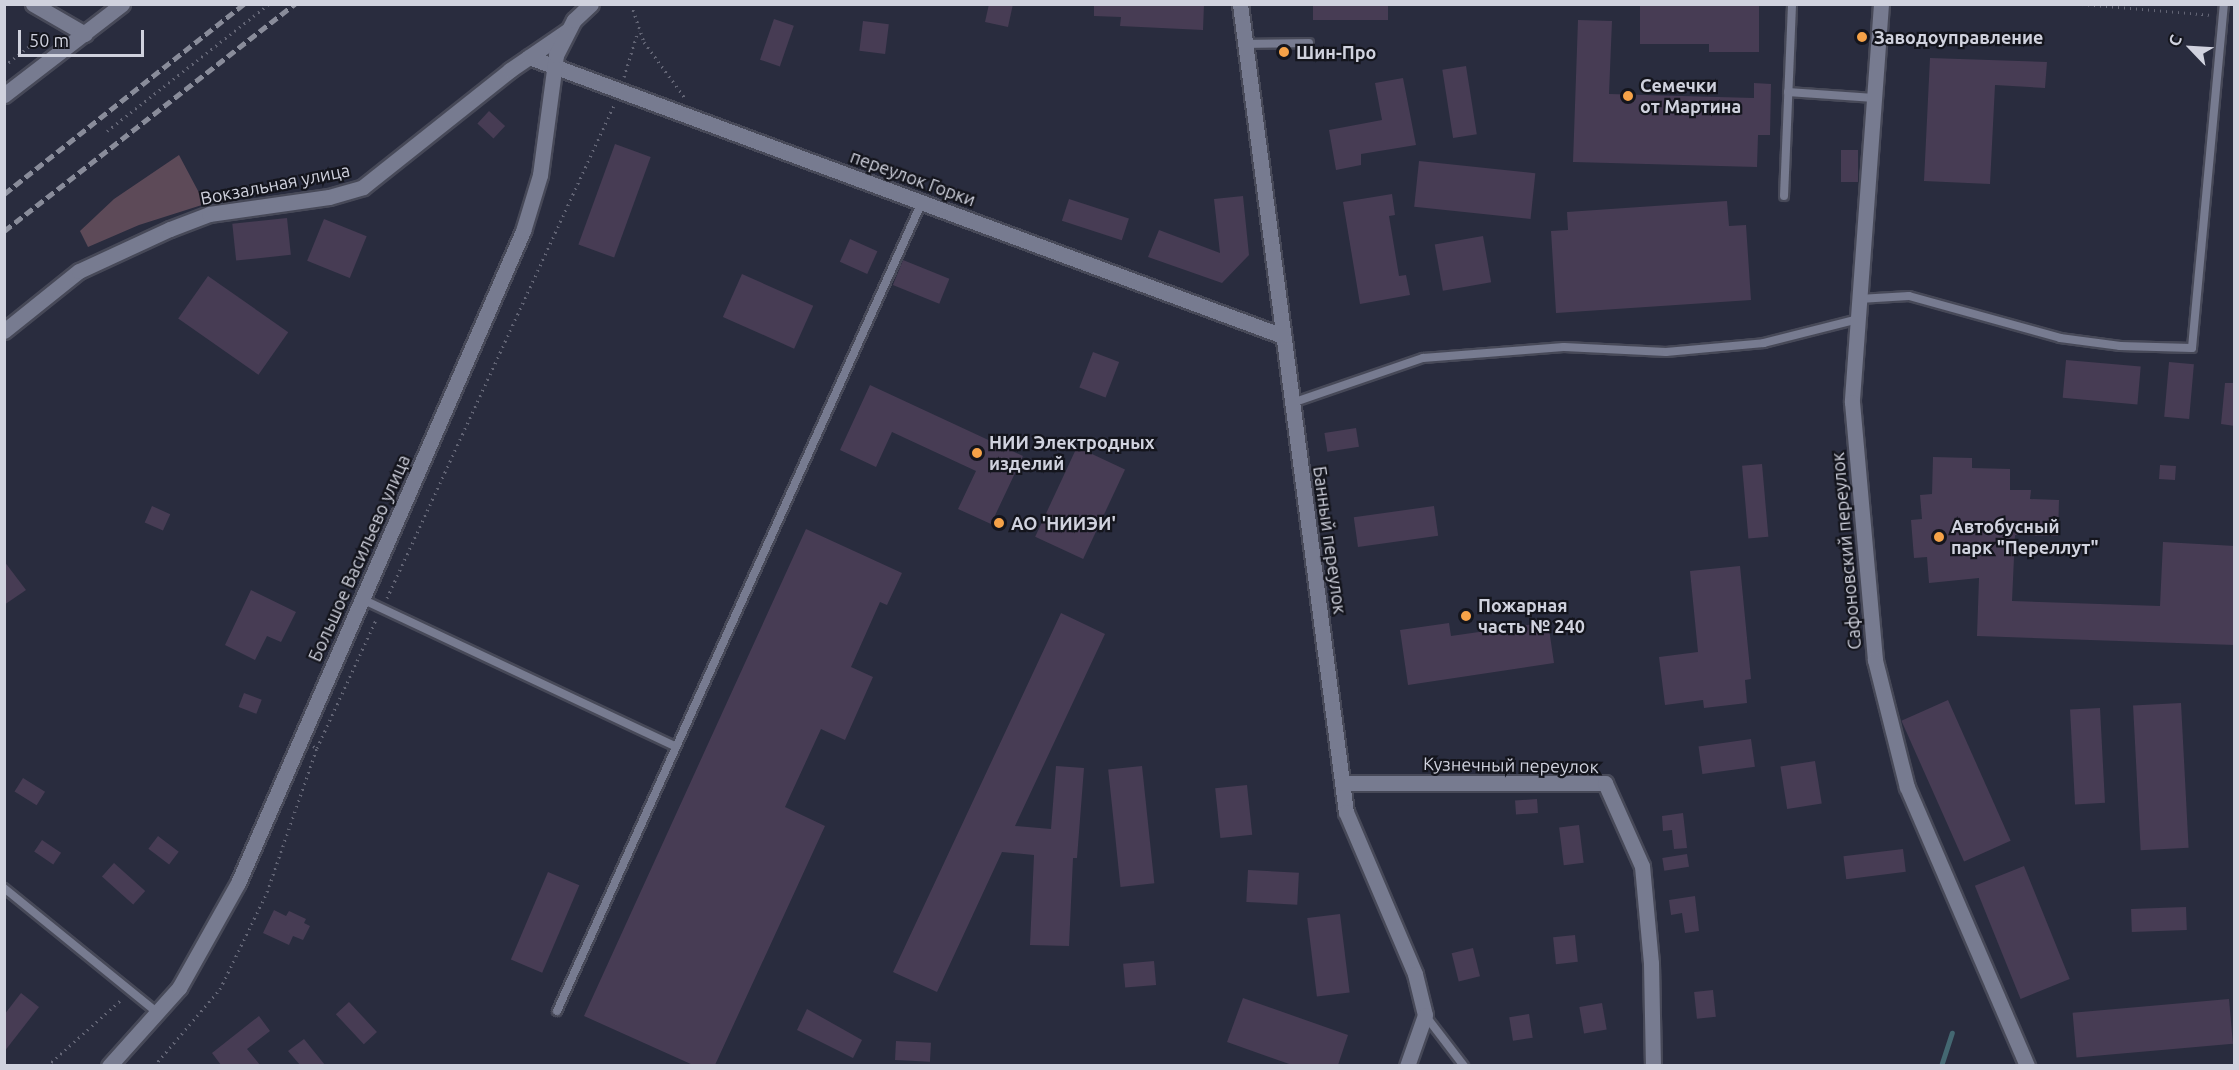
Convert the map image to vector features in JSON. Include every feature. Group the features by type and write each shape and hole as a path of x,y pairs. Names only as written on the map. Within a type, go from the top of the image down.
{"street":[{"path":"33,4 85,34"},
{"path":"4,95 122,4"},
{"path":"567,31 591,4"},
{"name":"Банный переулок","path":"1240,4 1346,812 1415,974 1425,1015"},
{"name":"Сафоновский переулок","path":"1881,4 1852,402 1875,660 1907,787 2027,1065"},
{"name":"Вокзальная улица","path":"4,330 79,271 170,229 209,214 329,197 363,187 529,57 567,31"},
{"name":"Большое Васильево улица","path":"109,1065 158,1013 192,968 218,922 300,741 534,202 553,66 567,31"},
{"name":"переулок Горки","path":"529,57 1283,336"},
{"name":"Кузнечный переулок","path":"1343,783 1605,783 1642,866 1651,963 1653,1065"},
{"path":"1407,1065 1425,1015"}],"lane":[{"path":"1784,196 1792,4"},
{"path":"1859,299 1910,296 2060,338 2120,346 2192,348 2224,4"},
{"path":"1245,44 1309,43"},
{"path":"1788,92 1874,98"},
{"path":"557,1011 922,202"},
{"path":"1292,403 1423,358 1564,347 1666,352 1764,343 1858,319"},
{"path":"362,599 676,747"},
{"path":"4,888 133,990 158,1013"},
{"path":"1425,1015 1464,1065"}],"path":[{"path":"107,130 269,4"},
{"path":"631,4 638,31 703,121"},
{"path":"2082,4 2223,16"},
{"path":"154,1065 220,989 267,892 318,748 619,90 638,31"},
{"path":"4,66 30,46"},
{"path":"300,741 318,748"},
{"path":"47,1065 133,990"}],"shaded area":[{"path":"179,155 205,204 139,225 88,247 80,231 114,199"}],"building":[{"path":"989,4 1013,4 1008,27 985,22"},
{"path":"1094,4 1204,4 1203,30 1120,26 1121,17 1094,16"},
{"path":"1313,4 1388,4 1388,20 1313,20"},
{"path":"1640,4 1759,4 1759,52 1709,52 1709,44 1640,44"},
{"path":"774,19 794,26 780,66 760,60"},
{"name":"Семечки от Мартина","path":"1578,20 1612,21 1609,94 1754,98 1754,83 1771,84 1770,135 1758,135 1757,167 1573,162"},
{"path":"863,21 889,24 885,54 859,51"},
{"path":"1930,58 2047,62 2045,88 1995,85 1990,184 1924,181"},
{"path":"1466,66 1477,134 1453,138 1442,70"},
{"path":"1403,78 1416,145 1361,154 1361,165 1336,170 1329,130 1382,120 1375,83"},
{"path":"489,111 505,126 493,138 477,123"},
{"path":"615,144 651,157 614,258 578,245"},
{"path":"1841,150 1858,150 1858,182 1841,182"},
{"path":"1419,161 1535,173 1531,219 1414,207"},
{"path":"1392,194 1395,215 1389,216 1399,276 1406,275 1410,295 1360,304 1343,202"},
{"path":"1243,196 1249,255 1222,283 1148,257 1159,230 1220,253 1214,199"},
{"path":"1069,199 1129,218 1122,240 1062,221"},
{"path":"1727,201 1729,226 1746,225 1751,300 1556,313 1551,231 1568,230 1567,212"},
{"path":"287,218 291,255 236,261 232,224"},
{"path":"324,219 367,236 350,278 307,261"},
{"path":"1483,236 1491,282 1443,291 1435,245"},
{"path":"850,239 877,251 867,274 840,262"},
{"path":"903,260 949,279 939,304 893,285"},
{"path":"742,274 813,306 794,349 723,317"},
{"path":"208,276 288,332 258,375 178,319"},
{"path":"1093,352 1119,362 1106,398 1079,387"},
{"path":"2066,360 2141,367 2137,404 2063,398"},
{"path":"2169,362 2194,364 2189,419 2164,417"},
{"path":"2225,383 2235,383 2235,426 2221,424"},
{"name":"НИИ Электродных изделий","path":"870,385 1023,456 991,524 958,509 976,471 892,432 876,467 840,450"},
{"path":"1356,428 1359,447 1327,452 1324,433"},
{"path":"1077,447 1125,469 1083,559 1035,537"},
{"path":"1933,457 1972,458 1972,468 2010,469 2010,490 2031,490 2030,499 2059,500 2058,536 2015,535 2012,601 2160,606 2163,542 2235,546 2235,645 1977,636 1979,578 1929,583 1927,557 1914,558 1911,520 1922,519 1920,495 1932,494"},
{"path":"1762,464 1768,537 1748,538 1742,466"},
{"path":"2160,465 2176,466 2175,480 2159,479"},
{"path":"152,506 170,514 163,531 145,522"},
{"path":"1434,506 1438,536 1358,547 1354,517"},
{"path":"806,529 902,573 887,605 880,602 851,667 873,677 845,740 821,729 785,807 825,826 715,1065 693,1065 584,1016"},
{"path":"4,561 26,590 4,605"},
{"path":"1740,566 1751,679 1745,680 1747,703 1704,708 1703,700 1665,705 1659,657 1698,652 1690,571"},
{"path":"251,590 296,612 281,642 267,636 255,660 225,645"},
{"path":"1061,613 1105,634 1015,826 1051,829 1056,766 1084,768 1077,858 1073,858 1069,946 1030,945 1034,855 1002,852 937,992 893,972"},
{"path":"1548,622 1554,663 1408,685 1400,630 1449,623 1451,636"},
{"path":"244,693 262,700 256,714 239,707"},
{"path":"1948,700 2011,841 1964,861 1901,721"},
{"path":"2181,703 2189,848 2141,850 2133,706"},
{"path":"2100,708 2105,803 2075,804 2070,710"},
{"path":"1751,739 1755,767 1702,774 1699,746"},
{"path":"1815,761 1822,803 1787,809 1780,766"},
{"path":"1142,766 1154,883 1121,887 1108,770"},
{"path":"23,778 45,792 37,805 15,792"},
{"path":"1247,785 1252,835 1220,838 1215,788"},
{"path":"1537,799 1538,813 1516,815 1515,801"},
{"path":"1683,813 1687,848 1674,849 1672,830 1663,831 1662,816"},
{"path":"1579,825 1584,863 1564,865 1559,827"},
{"path":"158,836 179,852 169,864 148,849"},
{"path":"42,840 61,853 53,864 34,852"},
{"path":"1903,849 1906,872 1846,879 1843,856"},
{"path":"1687,854 1689,867 1664,871 1662,858"},
{"path":"114,863 145,891 133,904 102,876"},
{"path":"2024,866 2070,979 2021,999 1975,886"},
{"path":"1248,870 1299,873 1297,905 1246,902"},
{"path":"548,872 579,885 542,973 511,959"},
{"path":"1695,896 1699,931 1685,933 1682,913 1671,915 1669,900"},
{"path":"2186,907 2187,930 2132,932 2131,909"},
{"path":"274,910 286,916 289,911 306,919 304,923 310,926 303,940 293,936 289,945 263,933"},
{"path":"1340,914 1350,992 1317,996 1307,918"},
{"path":"1575,935 1578,962 1556,964 1553,937"},
{"path":"1473,948 1480,976 1459,981 1452,953"},
{"path":"1154,961 1156,985 1125,988 1123,964"},
{"path":"1713,990 1716,1017 1697,1019 1694,992"},
{"path":"21,993 39,1007 4,1052 4,1015"},
{"path":"1243,998 1348,1035 1338,1065 1292,1065 1227,1042"},
{"path":"2229,999 2233,1044 2077,1058 2073,1013"},
{"path":"349,1002 377,1032 364,1044 336,1014"},
{"path":"1602,1003 1607,1030 1584,1034 1579,1007"},
{"path":"807,1009 862,1040 853,1058 797,1030"},
{"path":"1529,1014 1533,1038 1513,1041 1509,1017"},
{"path":"259,1016 270,1031 247,1049 260,1065 221,1065 212,1053"},
{"path":"304,1039 325,1065 300,1065 288,1051"},
{"path":"896,1041 931,1043 930,1062 895,1060"}],"waterway":[{"path":"1941,1066 1952,1033"}],"railway":[{"path":"4,194 244,4"},
{"path":"4,231 295,4"}],"place":[{"name":"Заводоуправление","path":"1862,37"},
{"name":"Шин-Про","path":"1284,52"},
{"name":"Семечки от Мартина","path":"1628,96"},
{"name":"НИИ Электродных изделий","path":"977,453"},
{"name":"АО 'НИИЭИ'","path":"999,523"},
{"name":"Автобусный парк \"Переллут\"","path":"1939,537"},
{"name":"Пожарная часть № 240","path":"1466,616"}]}
